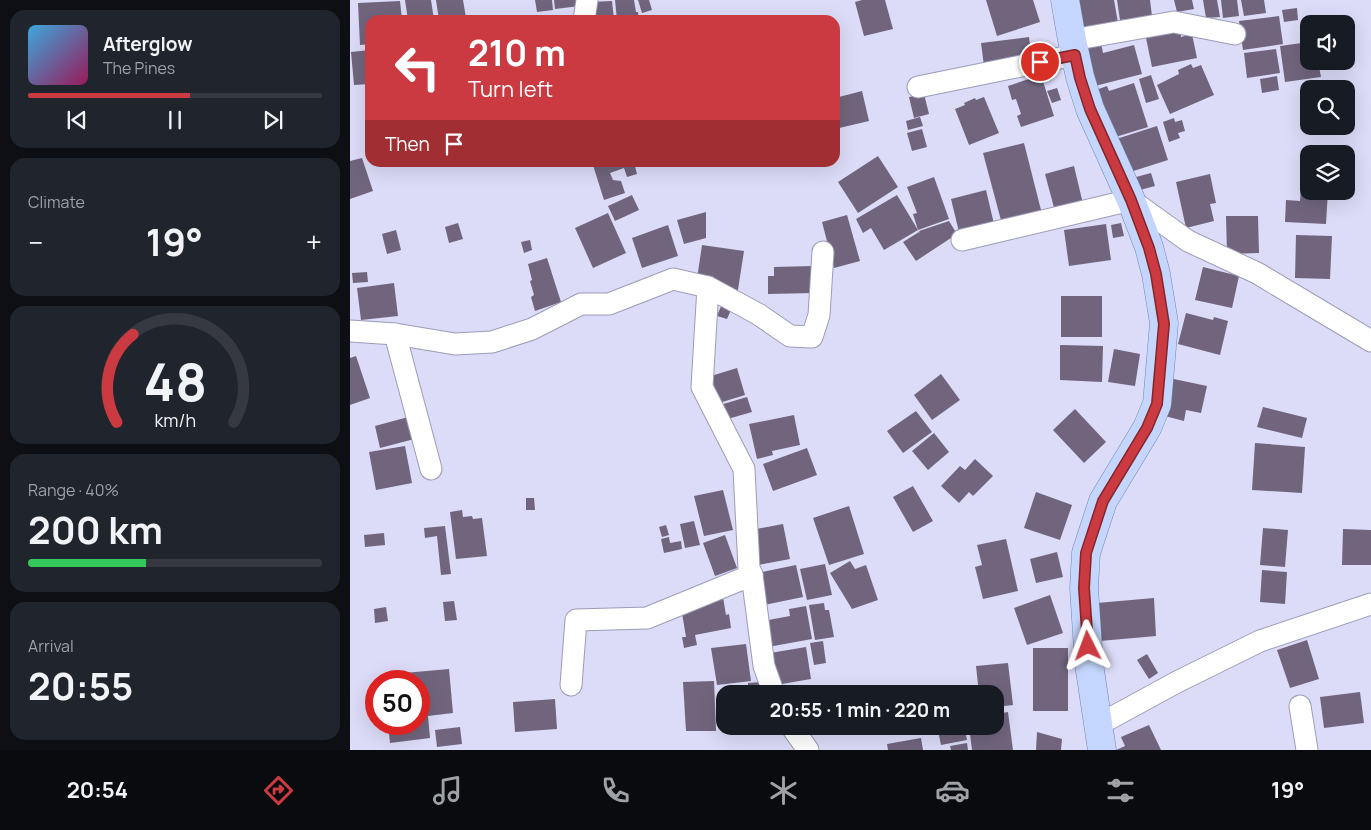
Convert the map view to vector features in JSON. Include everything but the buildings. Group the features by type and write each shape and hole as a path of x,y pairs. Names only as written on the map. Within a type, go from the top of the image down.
{"main road":[{"path":"1065,0 1080,78 1090,109 1131,200 1149,248 1154,265 1164,324 1157,404 1147,428 1103,501 1086,553 1084,588 1089,664 1100,738"}],"street":[{"path":"585,15 587,0"},
{"path":"918,87 1174,22 1235,34"},
{"path":"962,240 1131,200 1188,241 1256,273 1371,341"},
{"path":"350,331 394,334 455,344 492,342 532,328 581,304 609,304 673,279 708,287 758,314 790,336 812,337 819,315 823,252"},
{"path":"708,287 702,386 744,469 749,568 752,575 764,666 771,685"},
{"path":"394,334 431,469"},
{"path":"571,685 576,620 647,618 752,575"},
{"path":"1100,738 1177,682 1260,641 1371,604"},
{"path":"1300,706 1307,750"},
{"path":"797,735 808,750"}],"route":[{"path":"1040,62 1075,55 1090,109 1131,200 1149,248 1156,274 1164,324 1157,404 1147,428 1103,501 1086,553 1084,588 1088,646"}]}
